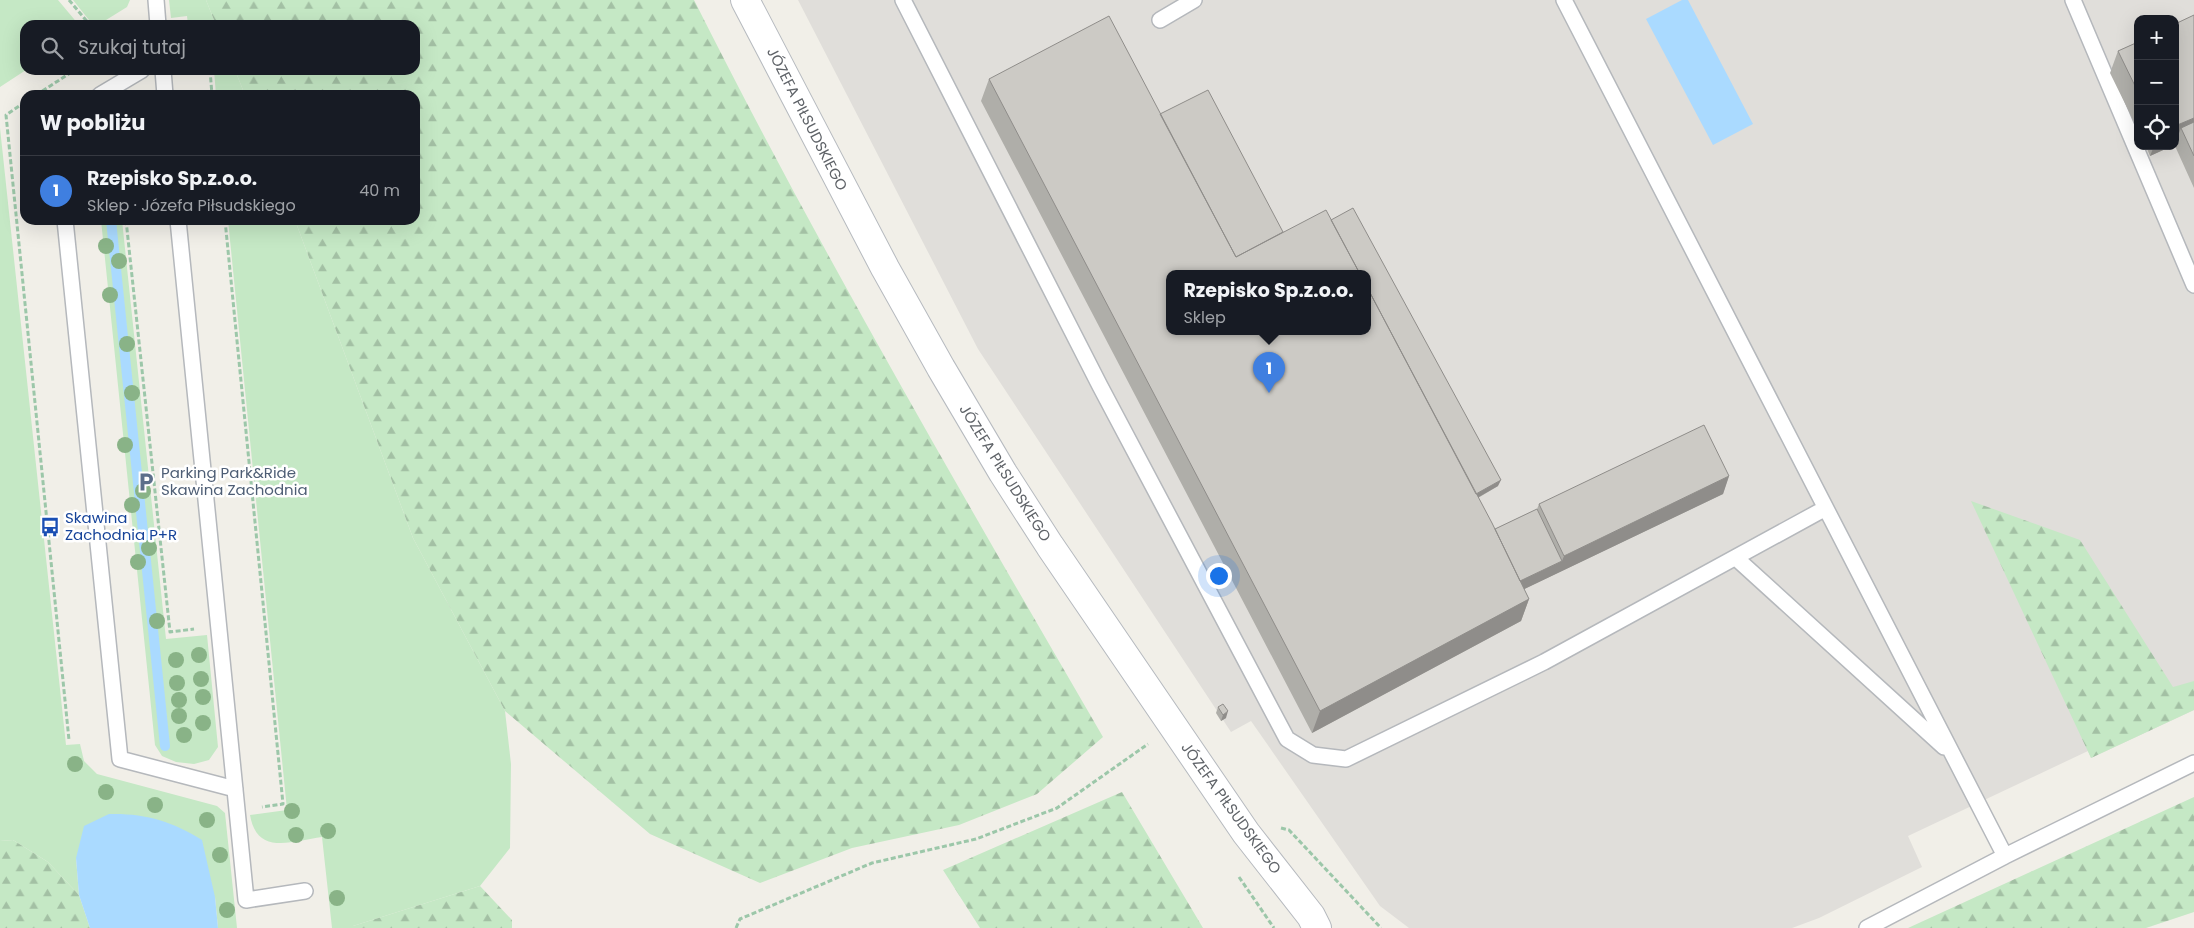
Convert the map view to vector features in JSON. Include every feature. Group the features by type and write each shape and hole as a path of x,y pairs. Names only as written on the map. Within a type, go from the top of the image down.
{"main road":[{"name":"JÓZEFA PIŁSUDSKIEGO","path":"745,0 859,222 941,368 1050,546 1246,833 1318,924"}],"lane":[{"path":"156,0 158,20"},
{"path":"903,0 1100,386 1287,739 1313,755 1346,758 1544,662 1824,509"},
{"path":"1160,20 1194,0"},
{"path":"1564,0 1824,509 2005,856"},
{"path":"2073,0 2194,285"},
{"path":"108,90 134,75"},
{"path":"163,75 165,90"},
{"path":"66,225 120,759 234,789"},
{"path":"178,225 246,900 305,890"},
{"path":"1736,558 1951,754"},
{"path":"1867,928 2005,856 2194,763"}],"path":[{"path":"69,0 86,20"},
{"path":"44,90 67,75"},
{"path":"210,75 212,90"},
{"path":"20,105 6,115 70,740"},
{"path":"127,225 170,632"},
{"path":"225,225 283,804"},
{"path":"736,928 740,919 872,863 976,840 1057,808 1172,726"},
{"path":"1246,833 1274,828 1289,830 1381,928"}],"shaded area":[{"path":"798,0 2194,0 2194,710 2091,758 2088,751 1908,836 1922,867 1819,918 1792,928 1409,928 1380,906 1251,721 1231,732 978,349"}],"green space":[{"path":"0,0 58,0 75,20 20,20 20,74 0,87"},
{"path":"73,0 130,0 127,7 106,20 89,20"},
{"path":"169,0 206,0 214,20 187,20 187,16 171,18"},
{"path":"206,0 694,0 791,187 893,372 1103,737 1037,794 959,825 852,848 760,883 650,834 505,711 413,538 297,225 420,225 420,90 243,90 237,75 420,75 420,20 214,20"},
{"path":"214,75 237,75 243,90 216,90"},
{"path":"0,128 66,745 80,744 84,761 97,774 217,806 225,813 237,928 218,928 215,897 76,858 79,895 48,862 13,840 0,841"},
{"path":"102,225 123,225 166,639 207,635 218,747 209,760 194,764 176,762 162,756 155,745"},
{"path":"228,225 297,225 413,538 505,711 511,764 510,848 480,886 353,926 353,928 332,928 322,837 277,843 268,841 260,836 254,828 250,815 287,810"},
{"path":"1971,501 2080,540 2173,687 2194,681 2194,710 2091,758"},
{"path":"1122,792 1203,928 980,928 943,870"},
{"path":"2194,797 2194,912 2146,928 1908,928"},
{"path":"13,840 48,862 79,895 90,928 0,928 0,841"},
{"path":"480,886 512,920 512,928 353,928 353,926"}],"water":[{"path":"1682,0 1688,0 1753,124 1713,145 1646,19"},
{"path":"109,814 134,815 157,819 191,833 202,840 215,897 218,928 90,928 79,895 76,858 84,826"}],"building":[{"path":"2194,15 2194,118 2179,124 2179,60 2179,22"},
{"path":"1109,16 1236,257 1326,210 1358,270 1166,270 1166,335 1371,335 1371,295 1492,523 1529,599 1320,711 989,79"},
{"path":"2134,44 2134,84 2118,51"},
{"path":"1208,90 1283,232 1236,257 1160,114"},
{"path":"2194,122 2194,156 2181,128"},
{"path":"1353,208 1501,480 1476,494 1371,295 1371,270 1358,270 1331,220"},
{"path":"1704,425 1729,476 1564,556 1539,504"},
{"path":"1537,509 1562,561 1520,581 1495,529"},
{"path":"1223,704 1228,711 1223,715 1218,707"}],"waterway":[{"path":"112,225 165,746"}],"place":[{"name":"Rzepisko Sp.z.o.o.","path":"1269,393"},
{"name":"Parking Park&Ride Skawina Zachodnia","path":"146,482"},
{"name":"Skawina Zachodnia P+R","path":"50,527"}]}
